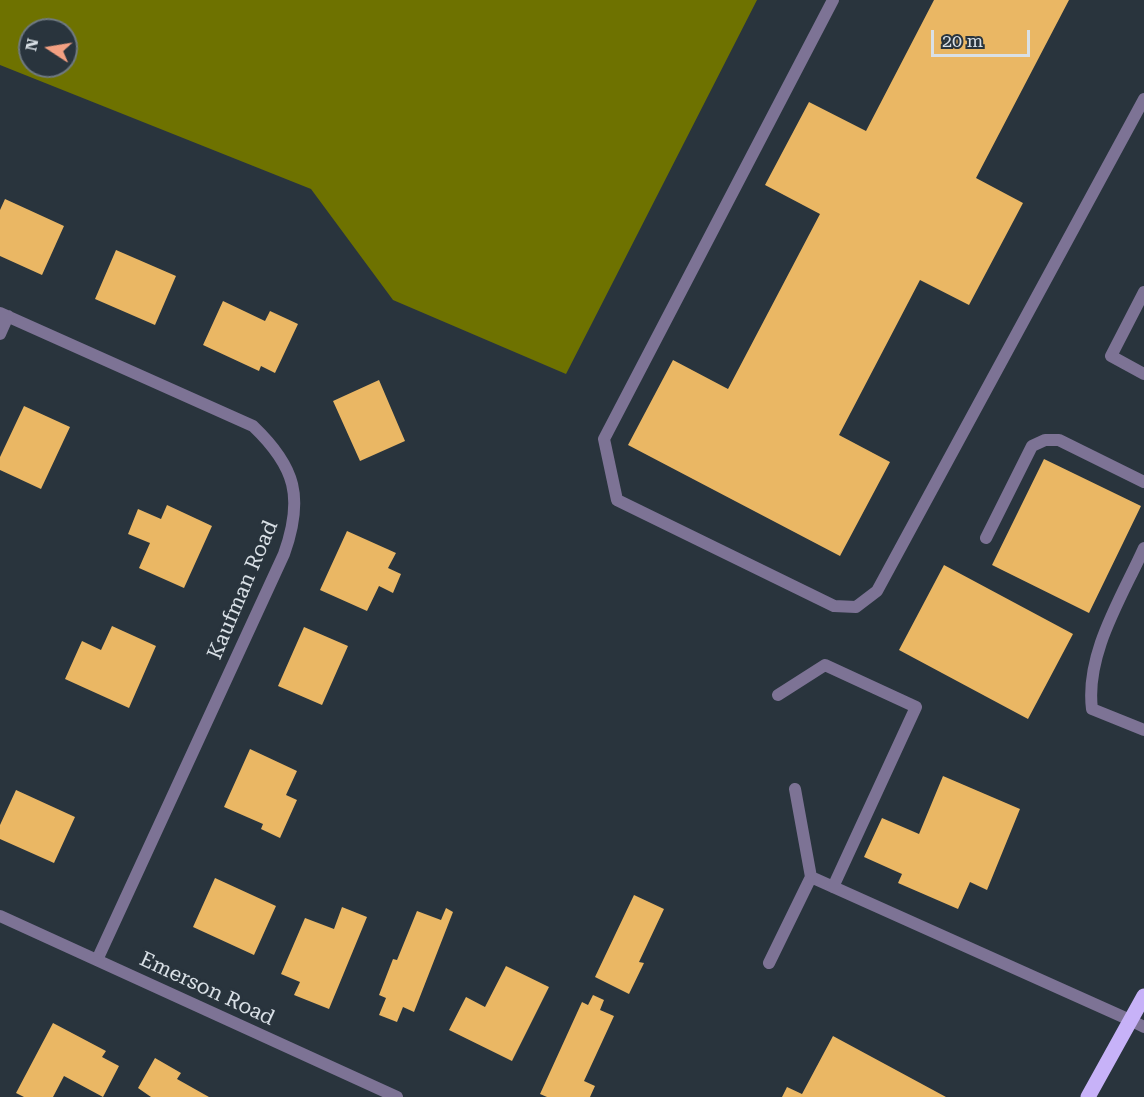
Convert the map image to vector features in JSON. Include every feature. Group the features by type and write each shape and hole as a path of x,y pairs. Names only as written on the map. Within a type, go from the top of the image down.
{"main road":[{"path":"1088,1097 1137,1023 1144,996"}],"street":[{"path":"833,0 604,440 617,500 834,606 856,607 877,591 1144,99"},
{"path":"1144,292 1111,356 1144,374"},
{"path":"0,334 4,314"},
{"name":"Kaufman Road","path":"4,314 253,426 274,446 285,465 290,474 295,501 294,526 284,554 97,960"},
{"path":"986,538 1032,446 1045,440 1059,440 1144,482"},
{"path":"1144,548 1101,646 1090,689 1092,709 1144,730"},
{"path":"778,695 825,665 915,707 833,887"},
{"path":"769,963 811,877 795,789"},
{"path":"811,877 1137,1023"},
{"name":"Emerson Road","path":"0,916 397,1097"}],"shaded area":[{"path":"0,0 757,0 566,374 393,300 311,189 33,78 78,78 78,18 18,18 18,72 0,65"}],"building":[{"path":"934,0 1069,0 976,178 1023,203 969,305 920,280 839,435 890,462 840,556 628,445 673,360 728,389 820,214 765,185 809,102 866,131"},
{"path":"5,199 64,226 42,275 0,256 0,210"},
{"path":"116,250 176,276 155,325 95,299"},
{"path":"223,301 265,321 270,311 298,324 275,373 261,366 259,371 203,345"},
{"path":"379,380 405,441 360,461 333,401"},
{"path":"24,406 70,427 41,489 0,470 0,457"},
{"path":"1044,459 1141,506 1089,613 992,565"},
{"path":"167,505 212,526 184,588 139,568 150,543 128,534 138,509 161,519"},
{"path":"347,531 396,553 388,568 401,574 393,593 379,586 367,611 320,590"},
{"path":"944,565 1073,634 1028,719 899,650"},
{"path":"112,626 156,646 129,708 65,679 82,641 101,650"},
{"path":"304,627 348,646 322,705 278,686"},
{"path":"250,749 297,771 286,795 297,800 280,838 261,829 263,824 224,807"},
{"path":"943,776 1020,809 987,890 970,882 958,909 898,883 902,874 864,857 882,818 919,834"},
{"path":"16,790 75,817 54,863 0,839 0,825"},
{"path":"215,878 276,906 254,955 193,927"},
{"path":"634,895 664,909 639,962 644,963 629,994 595,977"},
{"path":"342,907 367,917 329,1009 294,995 300,982 281,974 305,918 334,929"},
{"path":"446,908 453,912 414,1012 403,1007 397,1022 379,1015 386,998 379,995 393,959 397,960 417,911 441,920"},
{"path":"506,966 549,987 512,1061 449,1030 466,997 485,1007"},
{"path":"593,995 604,1000 600,1010 614,1016 584,1081 595,1086 590,1097 547,1097 540,1094 582,1002 588,1005"},
{"path":"53,1023 106,1051 102,1057 119,1066 103,1097 64,1076 53,1097 24,1097 16,1093"},
{"path":"833,1036 946,1097 782,1097 787,1087 802,1094"},
{"path":"155,1058 181,1073 177,1079 209,1097 151,1097 138,1088"}]}
